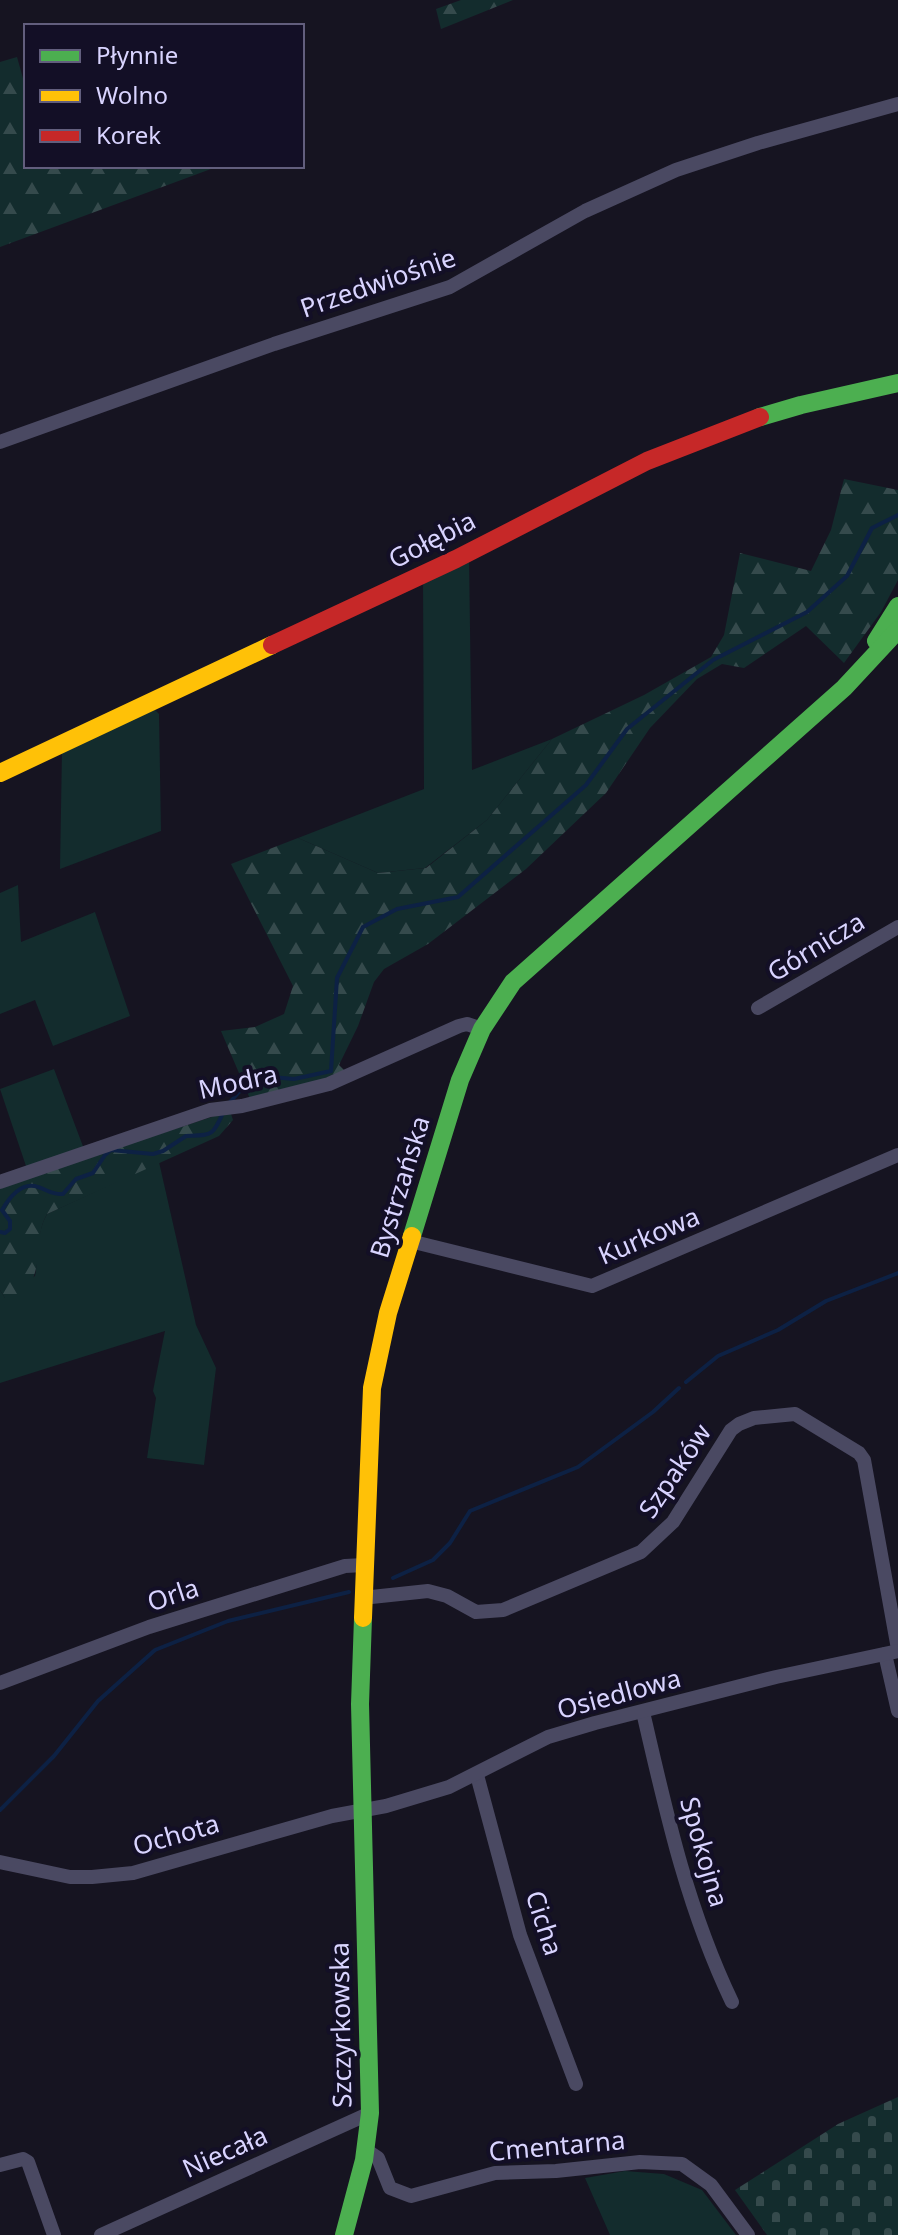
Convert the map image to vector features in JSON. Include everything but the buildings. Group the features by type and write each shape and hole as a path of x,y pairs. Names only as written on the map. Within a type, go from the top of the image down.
{"main road":[{"name":"Gołębia","path":"0,773 456,559 647,461 748,421 801,405 898,383"},
{"name":"Bystrzańska","path":"806,722 862,659 898,606"},
{"name":"Bystrzańska","path":"362,1810 362,1598 372,1388 381,1340 410,1241 460,1080 482,1029 502,995 523,972 860,673 898,630"},
{"name":"Szczyrkowska","path":"344,2235 366,2150 370,2113 362,1810"}],"street":[{"name":"Przedwiośnie","path":"0,442 274,344 450,287 585,211 676,170 758,143 898,104"},
{"name":"Górnicza","path":"758,1008 898,927"},
{"name":"Modra","path":"0,1182 219,1108 242,1106 329,1084 459,1026 467,1024 482,1029"},
{"name":"Kurkowa","path":"410,1241 583,1285 597,1285 898,1155"},
{"name":"Szpaków","path":"362,1598 428,1591 447,1596 467,1610 488,1612 517,1606 641,1552 654,1542 686,1504 731,1430 754,1418 795,1414 859,1453 864,1460 894,1651 898,1711"},
{"name":"Orla","path":"0,1683 149,1627 345,1566 364,1565"},
{"name":"Osiedlowa","path":"362,1810 419,1797 477,1775 548,1737 776,1677 894,1651"},
{"name":"Spokojna","path":"643,1712 677,1859 703,1937 732,2002"},
{"name":"Cicha","path":"477,1775 520,1935 576,2084"},
{"name":"Ochota","path":"0,1862 52,1875 115,1876 362,1810"},
{"name":"Niecała","path":"101,2235 370,2113"},
{"name":"Cmentarna","path":"366,2150 378,2158 390,2188 411,2196 495,2173 556,2171 640,2162 682,2164 711,2185 748,2235"},
{"path":"0,2165 23,2159 28,2162 54,2235"}],"green space":[{"path":"461,0 513,0 441,29 436,9"},
{"path":"17,57 24,82 24,168 214,168 0,247 0,62"},
{"path":"844,479 898,490 898,580 881,612 844,663 806,626 744,668 722,664 697,679 650,728 606,793 526,869 428,944 384,969 374,982 339,1065 346,1072 251,1101 221,1031 255,1027 284,1014 293,986 231,864 298,838 378,873 426,868 487,820 552,739 644,695 711,657 724,635 740,553 811,571 831,530"},
{"path":"469,556 472,770 552,739 487,820 425,868 378,873 298,838 424,789 423,579"},
{"path":"155,710 159,714 161,831 60,869 62,749"},
{"path":"18,885 21,942 95,912 130,1016 53,1046 35,1000 0,1014 0,893"},
{"path":"54,1069 84,1149 27,1169 0,1089"},
{"path":"230,1111 233,1120 219,1136 47,1214 41,1230 36,1268 26,1295 12,1300 5,1298 0,1290 0,1186"},
{"path":"159,1162 196,1325 216,1368 204,1465 147,1458 156,1398 153,1391 165,1331 0,1383 0,1290 5,1298 35,1276 39,1236 47,1214"},
{"path":"898,2097 898,2235 767,2235 735,2190 838,2124"},
{"path":"625,2171 664,2174 702,2190 736,2235 610,2235 585,2178"}],"waterway":[{"path":"230,1102 250,1080 260,1076 294,1079 331,1071 337,978 363,927 397,909 458,897 586,785 627,729 713,660 807,612 847,576 872,528 898,515"},
{"path":"0,1232 10,1229 10,1221 2,1210 21,1188 32,1186 63,1194 76,1179 93,1173 111,1150 153,1154 163,1151 186,1136 210,1133 223,1113"},
{"path":"686,1382 718,1356 778,1330 826,1301 898,1273"},
{"path":"393,1578 433,1560 450,1543 470,1511 578,1467 653,1412 679,1388"},
{"path":"0,1810 54,1756 98,1701 155,1650 228,1621 349,1592"}],"traffic: fast":[{"path":"760,417 898,383"},
{"path":"876,641 898,606"},
{"path":"412,1236 460,1080 482,1029 513,982 844,688 898,630"},
{"path":"344,2235 364,2160 370,2113 360,1704 363,1618"}],"traffic: slow":[{"path":"0,773 272,645"},
{"path":"363,1618 372,1388 388,1313 412,1236"}],"traffic: jam":[{"path":"272,645 456,559 647,461 760,417"}]}
